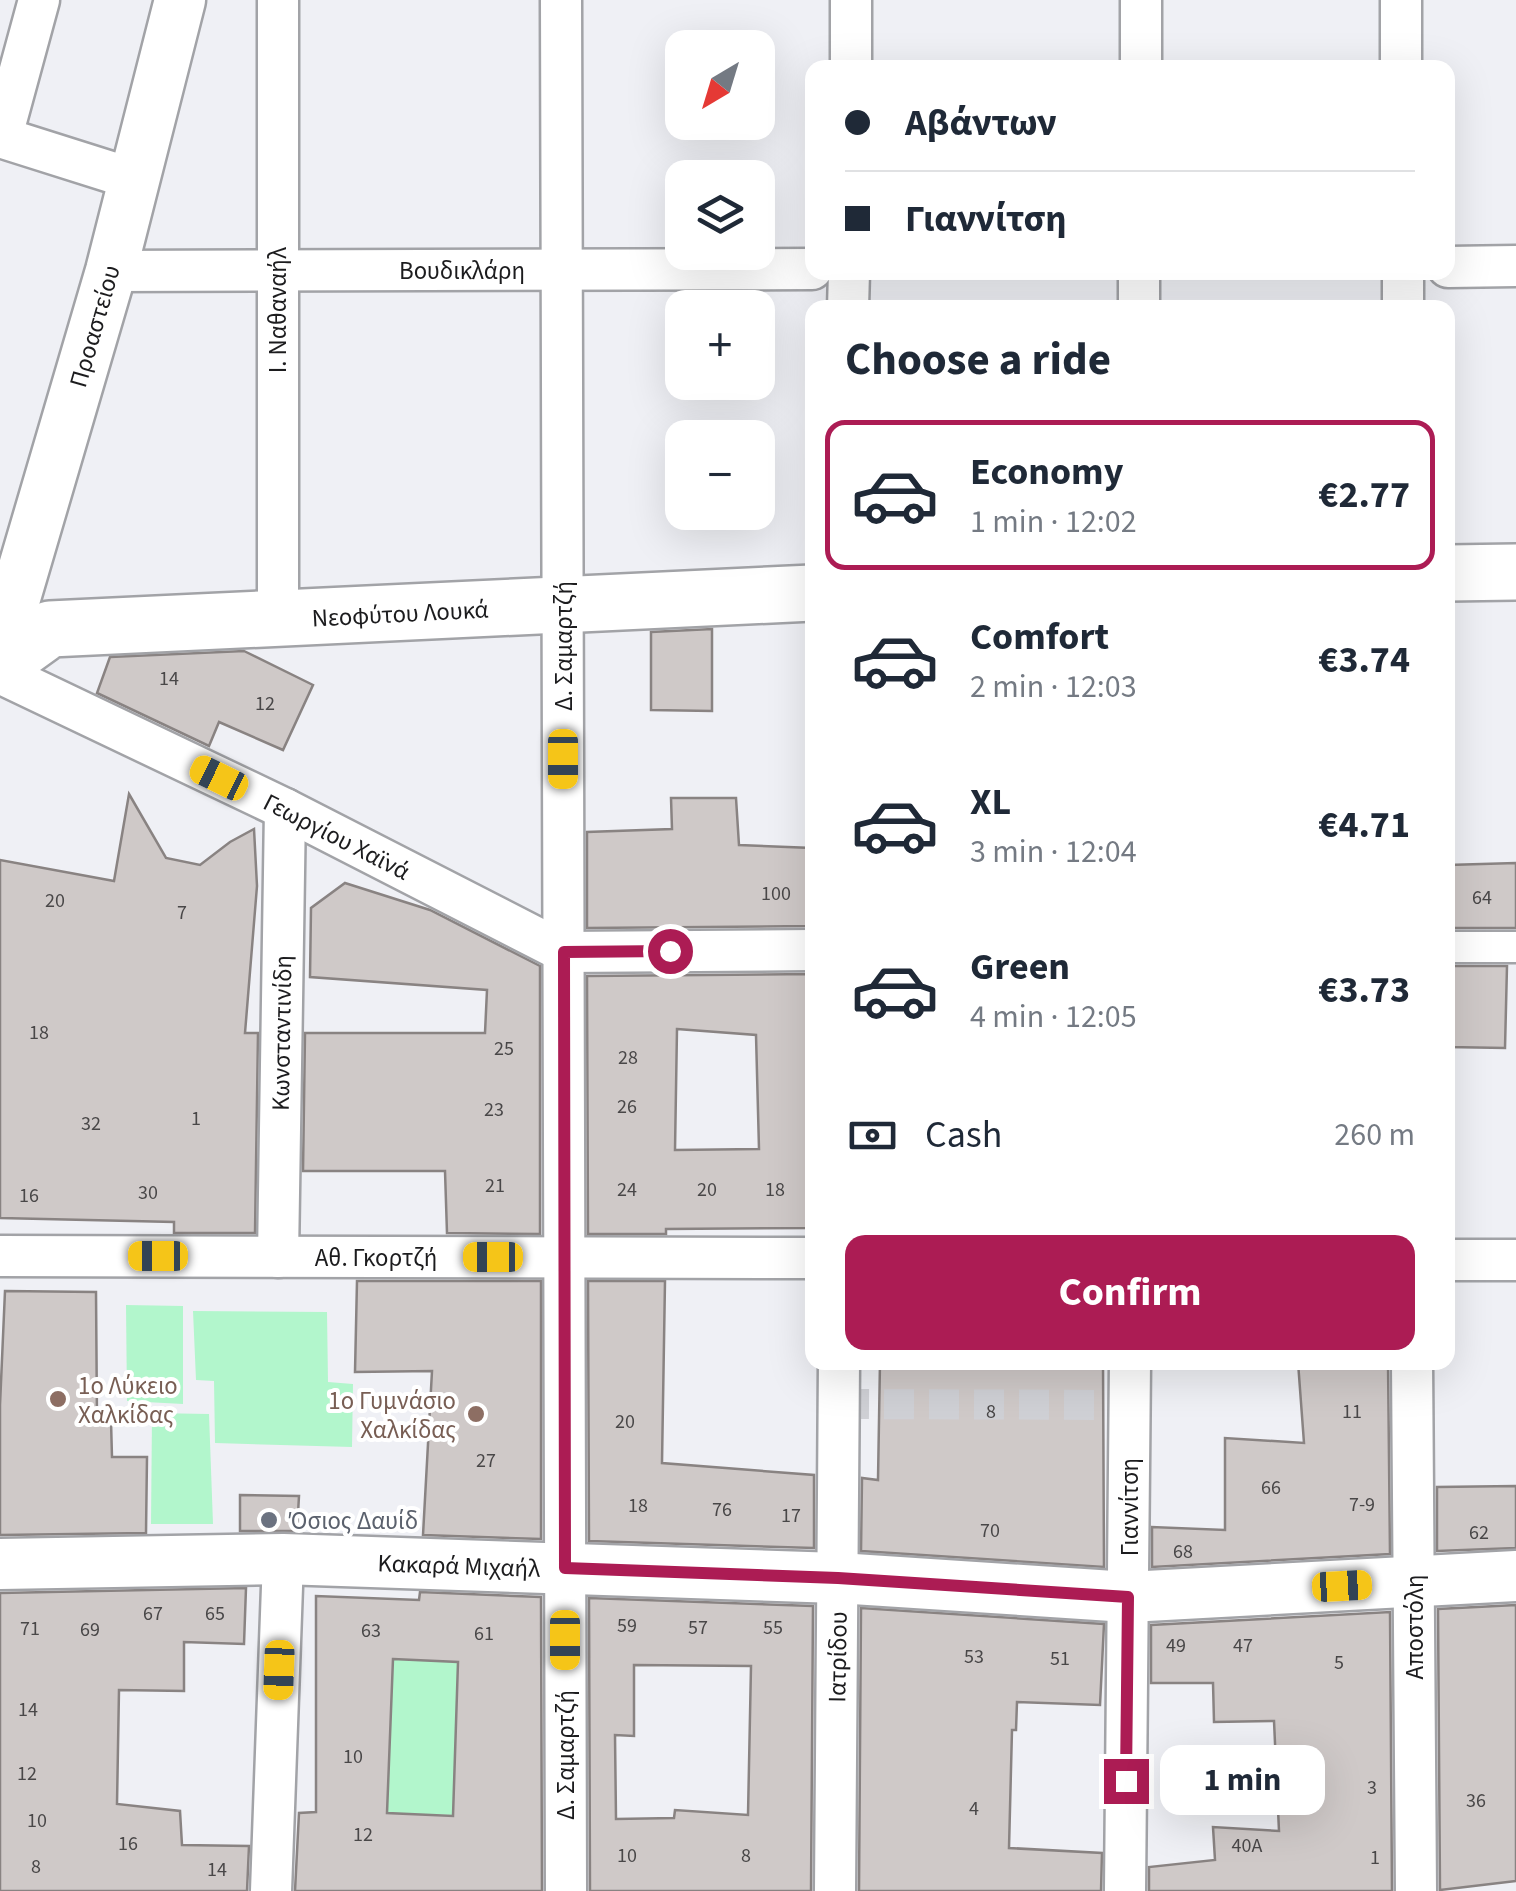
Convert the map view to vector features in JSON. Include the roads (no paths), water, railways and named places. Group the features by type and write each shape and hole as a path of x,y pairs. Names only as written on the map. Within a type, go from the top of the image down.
{"main road":[{"path":"1455,573 1516,572"},
{"name":"Νεοφύτου Λουκά","path":"0,669 50,629 805,592"}],"street":[{"path":"39,0 1,137 134,179"},
{"name":"Προαστείου","path":"0,649 111,271 180,0"},
{"name":"Ι. Ναθαναήλ","path":"278,0 278,620"},
{"name":"Δ. Σαμαρτζή","path":"562,0 566,1891"},
{"path":"851,0 851,60"},
{"path":"1141,60 1142,0"},
{"path":"1401,0 1402,60"},
{"path":"1455,267 1516,266"},
{"name":"Βουδικλάρη","path":"111,271 805,268"},
{"name":"Γεωργίου Χαϊνά","path":"0,669 564,952"},
{"name":"Κωνσταντινίδη","path":"278,1257 284,809"},
{"path":"1455,947 1516,947"},
{"path":"564,952 805,950"},
{"name":"Αθ. Γκορτζή","path":"0,1256 805,1258"},
{"path":"1455,1260 1516,1260"},
{"name":"Ιατρίδου","path":"835,1891 840,1370"},
{"name":"Γιαννίτση","path":"1126,1891 1130,1370"},
{"name":"Αποστόλη","path":"1412,1370 1416,1891"},
{"path":"271,1891 283,1559"},
{"name":"Κακαρά Μιχαήλ","path":"0,1564 283,1559 838,1578 1128,1597 1516,1576"}],"tunnel":[{"path":"839,1404 1130,1405"}],"place":[{"name":"1ο Λύκειο Χαλκίδας","path":"58,1399"},
{"name":"1ο Γυμνάσιο Χαλκίδας","path":"476,1414"},
{"name":"Όσιος Δαυίδ","path":"269,1520"}]}
